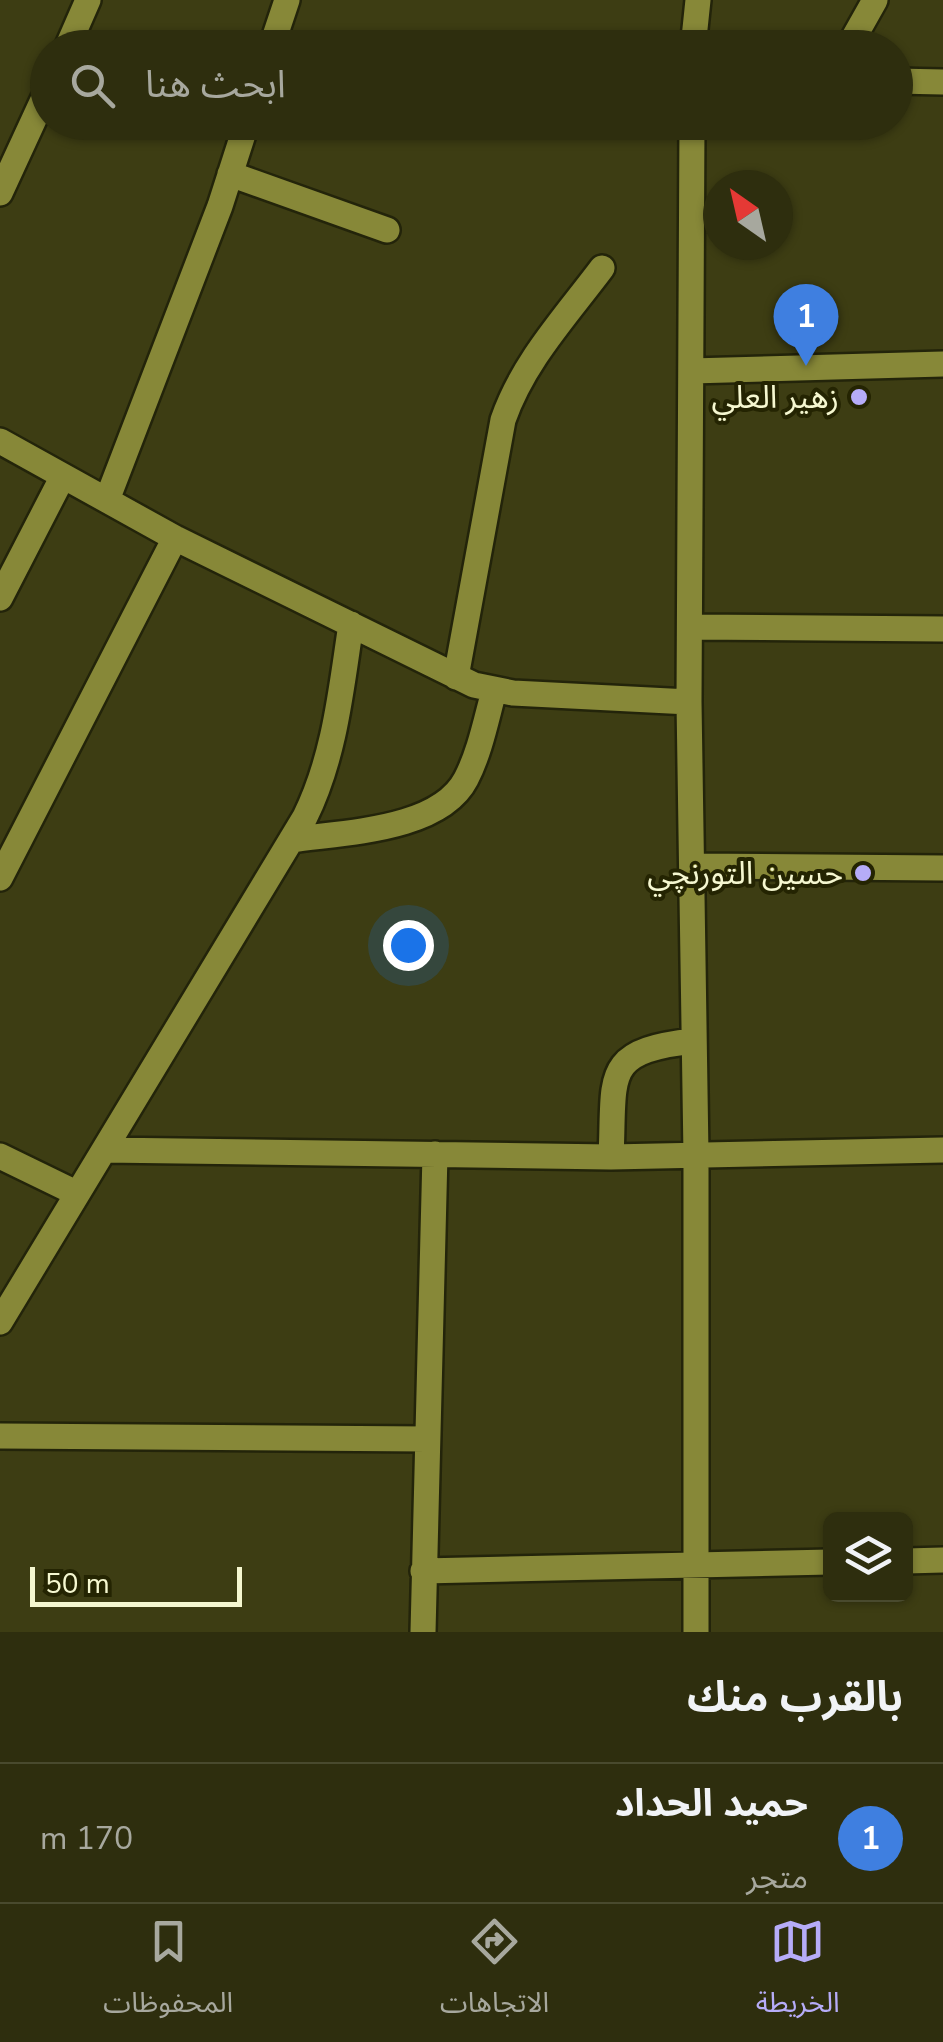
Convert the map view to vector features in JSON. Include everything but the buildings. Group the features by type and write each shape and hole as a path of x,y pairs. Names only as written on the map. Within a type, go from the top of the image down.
{"street":[{"path":"74,30 88,0"},
{"path":"277,30 287,0"},
{"path":"694,30 698,0"},
{"path":"858,30 875,0"},
{"path":"913,81 943,82"},
{"path":"0,193 30,128"},
{"path":"107,500 241,140"},
{"path":"692,140 689,702 696,1155 696,1632"},
{"path":"230,174 387,230"},
{"path":"456,676 503,420 512,392 602,268"},
{"path":"691,371 943,364"},
{"path":"0,441 175,538 494,691 689,702"},
{"path":"0,598 63,476"},
{"path":"0,878 175,538"},
{"path":"0,1322 311,805 326,767 351,624"},
{"path":"690,627 943,629"},
{"path":"291,840 394,824 421,817 446,804 465,782 494,691"},
{"path":"692,866 943,868"},
{"path":"611,1157 616,1081 621,1068 644,1049 694,1042"},
{"path":"104,1150 611,1157 943,1150"},
{"path":"422,1632 436,1154"},
{"path":"0,1156 76,1193"},
{"path":"0,1436 427,1439"},
{"path":"913,1560 943,1560"},
{"path":"423,1572 823,1562"}],"place":[{"name":"حميد الحداد","path":"806,366"},
{"name":"زهير العلي","path":"859,397"},
{"name":"حسين التورنچي","path":"863,873"}]}
